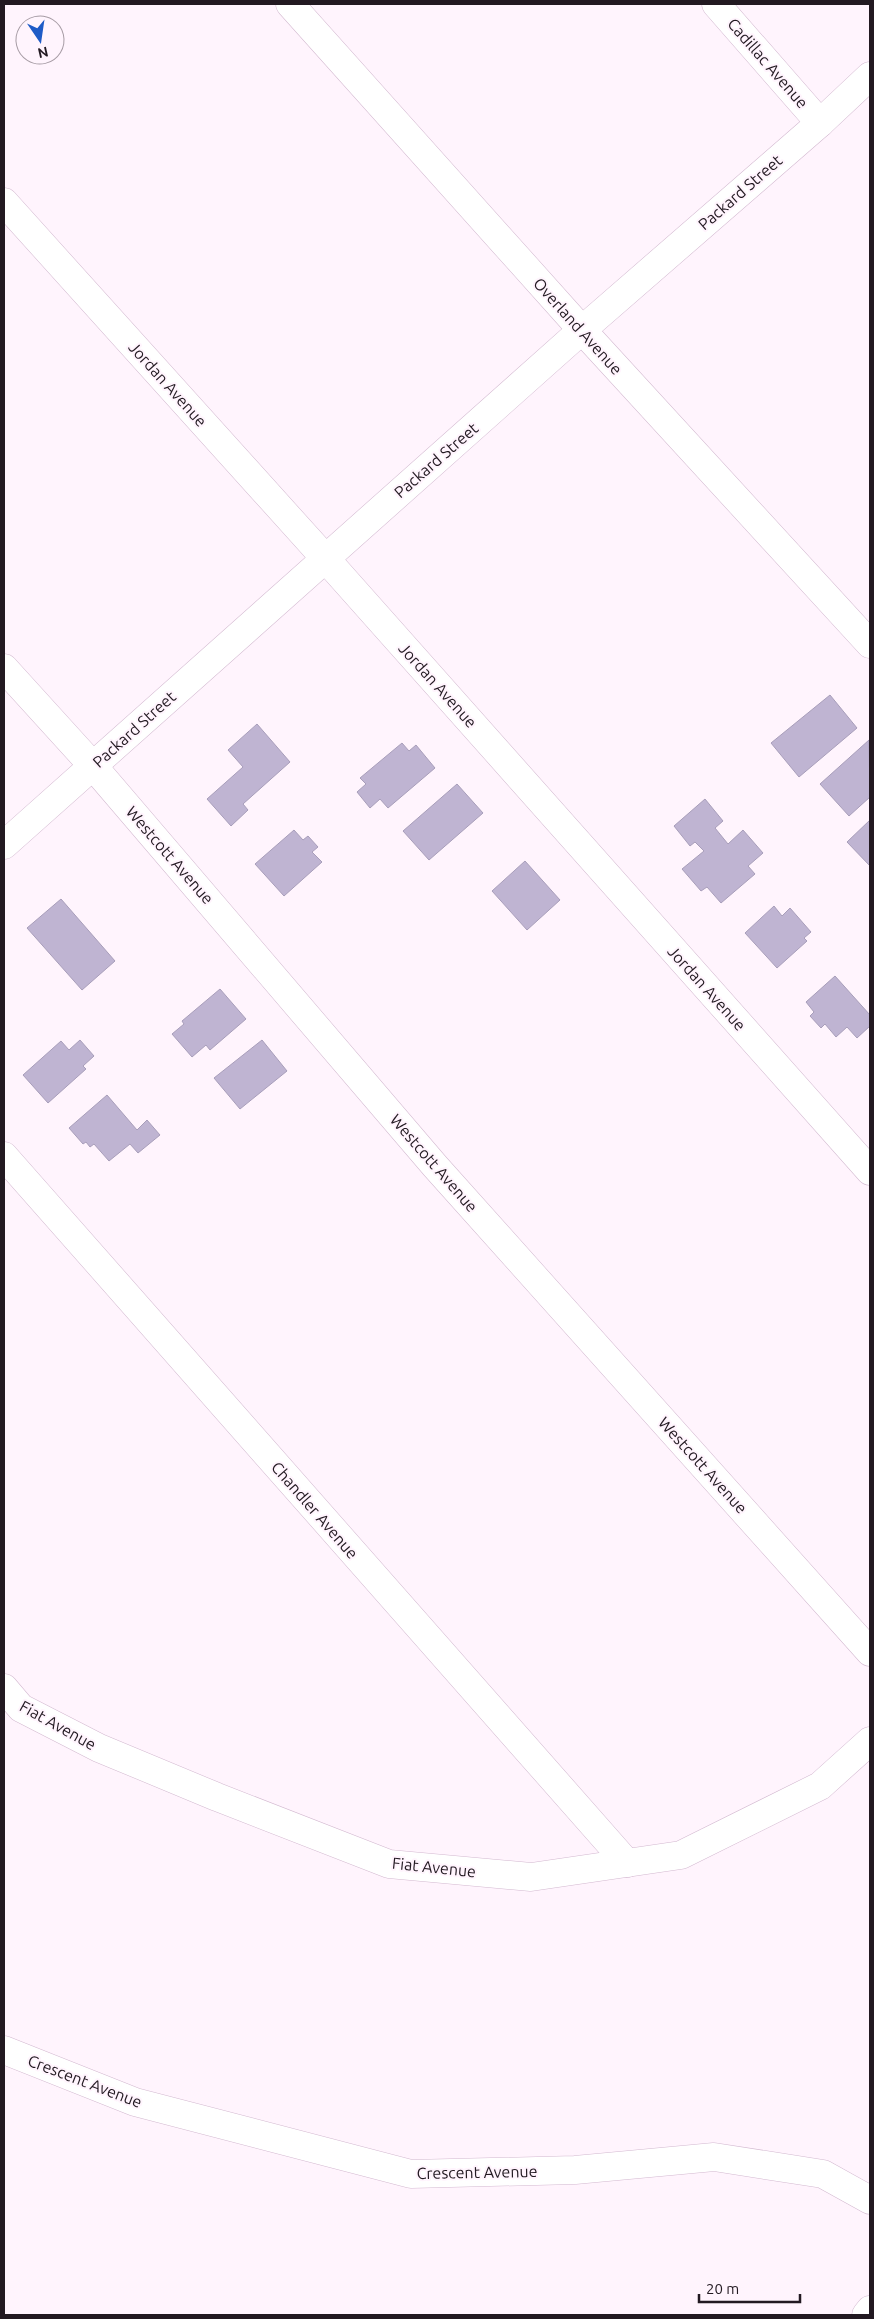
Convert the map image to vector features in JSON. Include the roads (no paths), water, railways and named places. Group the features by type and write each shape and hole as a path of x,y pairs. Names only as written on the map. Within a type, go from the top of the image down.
{"street":[{"name":"Overland Avenue","path":"290,4 582,330 870,644"},
{"name":"Cadillac Avenue","path":"716,4 820,123"},
{"name":"Packard Street","path":"4,845 582,330 820,123 870,76"},
{"name":"Jordan Avenue","path":"4,202 325,558 870,1171"},
{"name":"Westcott Avenue","path":"4,668 93,766 436,1166 870,1652"},
{"name":"Chandler Avenue","path":"4,1156 627,1863"},
{"name":"Fiat Avenue","path":"4,1688 21,1708 99,1748 217,1797 389,1864 531,1877 681,1855 820,1786 870,1742"},
{"name":"Crescent Avenue","path":"4,2050 135,2102 412,2174 575,2170 714,2158 823,2174 870,2200"},
{"path":"866,2315 870,2310"}]}
